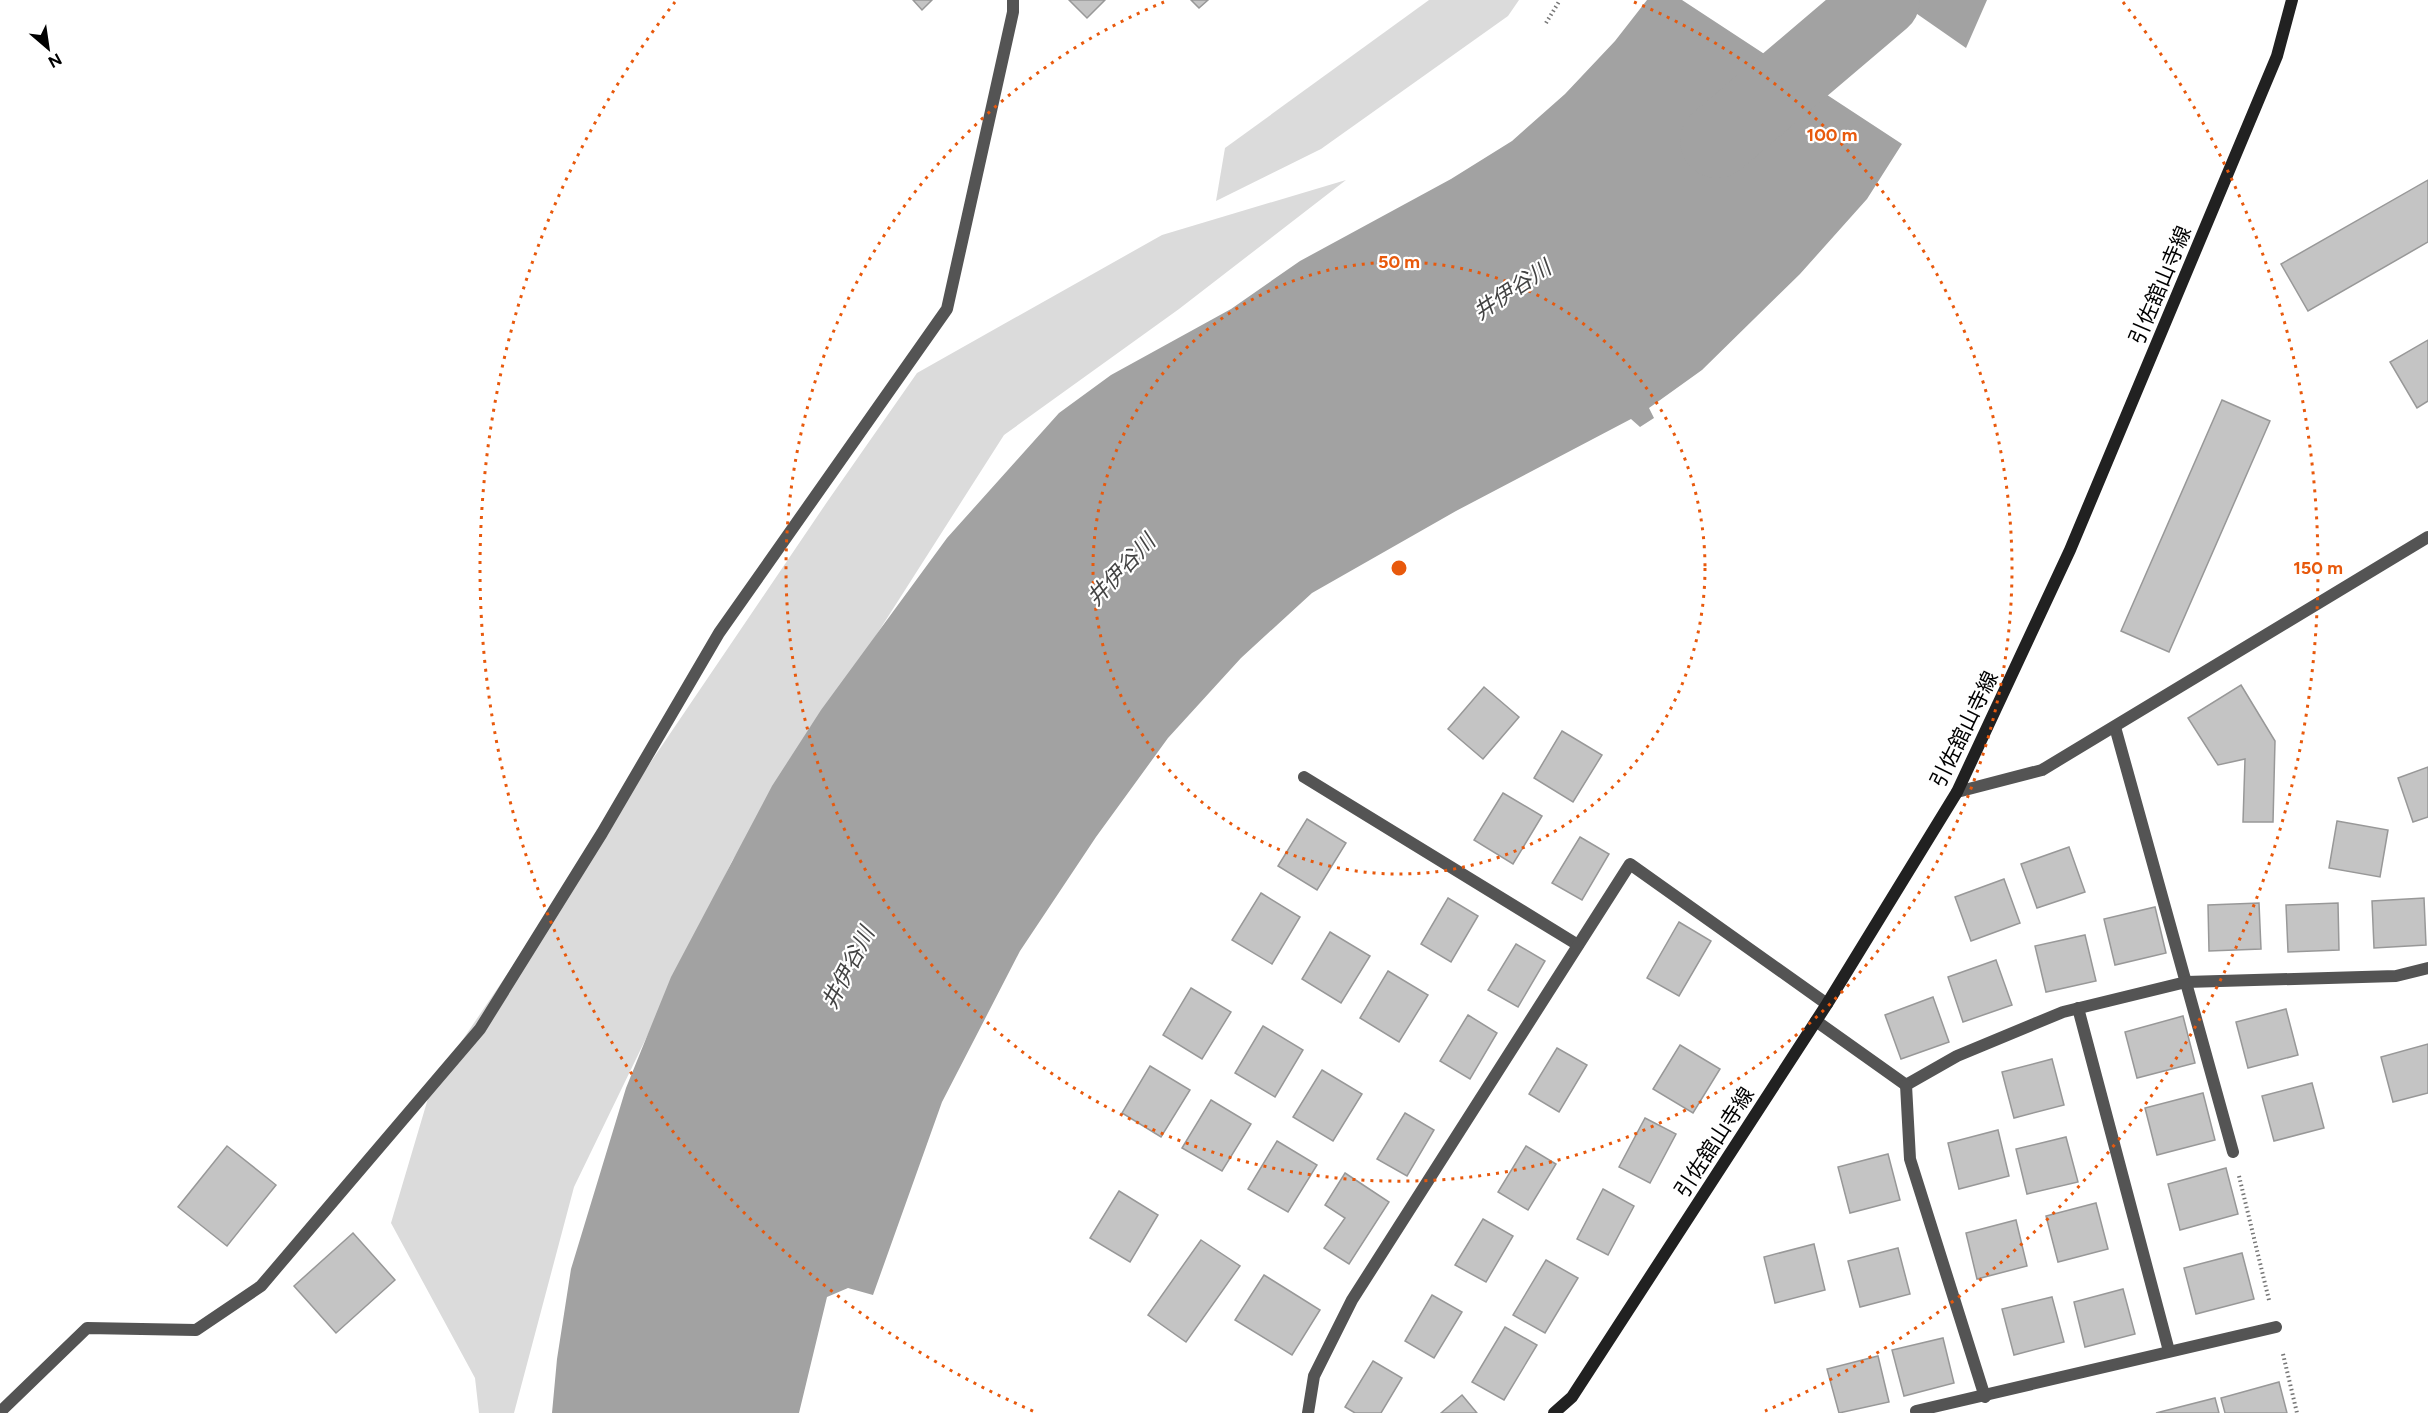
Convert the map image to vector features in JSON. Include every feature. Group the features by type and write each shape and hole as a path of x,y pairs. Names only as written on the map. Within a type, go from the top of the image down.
{"main road":[{"name":"引佐舘山寺線","path":"1554,1413 1572,1397 1827,1004 1957,792 2070,550 2277,56 2292,0"}],"street":[{"path":"0,1412 87,1328 196,1330 261,1286 480,1029 602,832 719,633 946,309 1013,12 1013,0"},
{"path":"1957,792 2042,770 2428,537"},
{"path":"2115,727 2233,1152"},
{"path":"1304,777 1578,945"},
{"path":"1308,1413 1314,1376 1352,1300 1630,864 1827,1004"},
{"path":"1905,1085 1957,1056 2078,1008 2186,982 2396,976 2428,968"},
{"path":"2078,1008 2169,1352"},
{"path":"1816,1021 1905,1085"},
{"path":"1905,1085 1910,1159 1984,1397"},
{"path":"1916,1412 2276,1327"}],"path":[{"path":"1546,23 1560,0"},
{"path":"2233,1152 2298,1413"}],"shaded area":[{"path":"1429,0 1519,0 1508,16 1321,149 1216,201 1225,148"},
{"path":"1346,180 1179,309 1004,435 732,861 574,1187 514,1413 479,1413 475,1378 391,1223 432,1085 917,373 1162,235"}],"water":[{"path":"1647,0 1682,0 1902,144 1867,199 1800,274 1702,370 1649,408 1654,418 1640,427 1631,419 1456,511 1312,593 1241,658 1168,738 1096,837 1020,951 942,1102 873,1295 848,1288 827,1297 799,1413 552,1413 557,1359 571,1269 626,1088 671,977 772,786 821,710 947,538 1059,413 1111,375 1231,309 1300,261 1451,179 1512,141 1565,94 1615,41"},
{"path":"1897,0 1987,0 1966,48"}],"building":[{"path":"913,0 932,0 922,10"},
{"path":"1069,0 1105,0 1087,18"},
{"path":"1191,0 1208,0 1199,8"},
{"path":"2428,180 2428,242 2308,311 2281,264"},
{"path":"2428,340 2428,401 2417,408 2390,362"},
{"path":"2222,400 2270,421 2169,652 2121,631"},
{"path":"2241,685 2275,741 2273,822 2243,822 2245,759 2218,765 2188,718"},
{"path":"1484,687 1519,717 1483,759 1448,729"},
{"path":"1562,731 1602,755 1573,802 1534,778"},
{"path":"2428,767 2428,817 2413,822 2398,778"},
{"path":"1503,793 1542,816 1513,864 1474,840"},
{"path":"1307,819 1346,843 1317,890 1278,866"},
{"path":"2337,821 2388,830 2380,877 2329,868"},
{"path":"1580,837 1609,854 1582,900 1552,883"},
{"path":"2069,847 2085,892 2037,908 2021,864"},
{"path":"2004,879 2020,923 1971,941 1955,897"},
{"path":"1261,893 1300,917 1272,964 1232,940"},
{"path":"1448,898 1478,916 1451,962 1421,944"},
{"path":"2424,898 2426,945 2374,948 2372,901"},
{"path":"2259,903 2261,949 2209,951 2208,905"},
{"path":"2338,903 2339,950 2288,952 2286,905"},
{"path":"2155,907 2166,953 2115,965 2104,919"},
{"path":"1679,922 1711,941 1679,996 1647,978"},
{"path":"1330,932 1370,956 1341,1003 1302,979"},
{"path":"2085,935 2096,981 2046,992 2035,946"},
{"path":"1516,944 1545,961 1518,1007 1488,990"},
{"path":"1996,960 2012,1005 1963,1022 1948,977"},
{"path":"1388,971 1428,995 1399,1042 1360,1018"},
{"path":"1191,988 1231,1012 1202,1059 1163,1035"},
{"path":"1933,997 1949,1042 1901,1059 1885,1015"},
{"path":"2286,1009 2298,1055 2248,1068 2236,1022"},
{"path":"1468,1015 1497,1033 1470,1079 1440,1061"},
{"path":"2183,1016 2195,1063 2137,1078 2125,1032"},
{"path":"1263,1026 1303,1050 1275,1097 1235,1073"},
{"path":"2428,1044 2428,1093 2393,1102 2381,1057"},
{"path":"1680,1045 1720,1069 1693,1113 1653,1089"},
{"path":"1557,1048 1587,1065 1559,1112 1529,1094"},
{"path":"2052,1059 2064,1105 2014,1118 2002,1072"},
{"path":"1150,1066 1190,1090 1161,1137 1122,1113"},
{"path":"1322,1070 1362,1094 1333,1141 1293,1117"},
{"path":"2312,1083 2324,1128 2274,1141 2262,1096"},
{"path":"2203,1093 2215,1140 2157,1155 2145,1108"},
{"path":"1211,1100 1251,1124 1222,1171 1182,1148"},
{"path":"1405,1113 1434,1130 1407,1176 1377,1159"},
{"path":"1645,1118 1676,1134 1650,1183 1619,1167"},
{"path":"1998,1130 2009,1176 1959,1189 1948,1143"},
{"path":"2066,1137 2078,1182 2027,1194 2016,1149"},
{"path":"1277,1141 1317,1165 1288,1212 1248,1189"},
{"path":"227,1146 276,1185 227,1246 178,1207"},
{"path":"1526,1146 1556,1164 1528,1210 1498,1192"},
{"path":"1888,1154 1900,1200 1850,1213 1838,1167"},
{"path":"2226,1168 2238,1214 2180,1230 2168,1184"},
{"path":"1345,1173 1389,1202 1349,1264 1324,1248 1345,1218 1325,1205"},
{"path":"1603,1189 1634,1206 1608,1255 1577,1239"},
{"path":"1119,1191 1158,1215 1130,1262 1090,1238"},
{"path":"2096,1203 2108,1249 2058,1262 2046,1216"},
{"path":"1483,1219 1513,1236 1486,1282 1455,1265"},
{"path":"2016,1220 2027,1266 1977,1279 1966,1233"},
{"path":"353,1233 395,1280 336,1333 294,1286"},
{"path":"1201,1240 1240,1266 1186,1342 1148,1315"},
{"path":"1814,1244 1825,1290 1775,1303 1764,1257"},
{"path":"1898,1248 1910,1294 1860,1307 1848,1261"},
{"path":"2242,1253 2254,1299 2196,1314 2184,1268"},
{"path":"1546,1260 1578,1278 1545,1333 1513,1315"},
{"path":"1264,1275 1320,1310 1292,1355 1235,1320"},
{"path":"2123,1289 2135,1334 2085,1347 2074,1302"},
{"path":"1432,1295 1462,1312 1434,1358 1405,1341"},
{"path":"2052,1297 2064,1342 2014,1355 2002,1309"},
{"path":"1505,1327 1537,1345 1504,1400 1472,1382"},
{"path":"1943,1338 1954,1383 1904,1396 1892,1350"},
{"path":"1878,1356 1889,1402 1839,1413 1827,1369"},
{"path":"1373,1361 1402,1378 1381,1413 1355,1413 1345,1407"},
{"path":"2279,1382 2287,1413 2225,1413 2221,1398"},
{"path":"1462,1395 1477,1413 1441,1413"},
{"path":"2215,1398 2219,1413 2156,1413"}],"waterway":[{"name":"井伊谷川","path":"1717,141 1883,0"}]}
